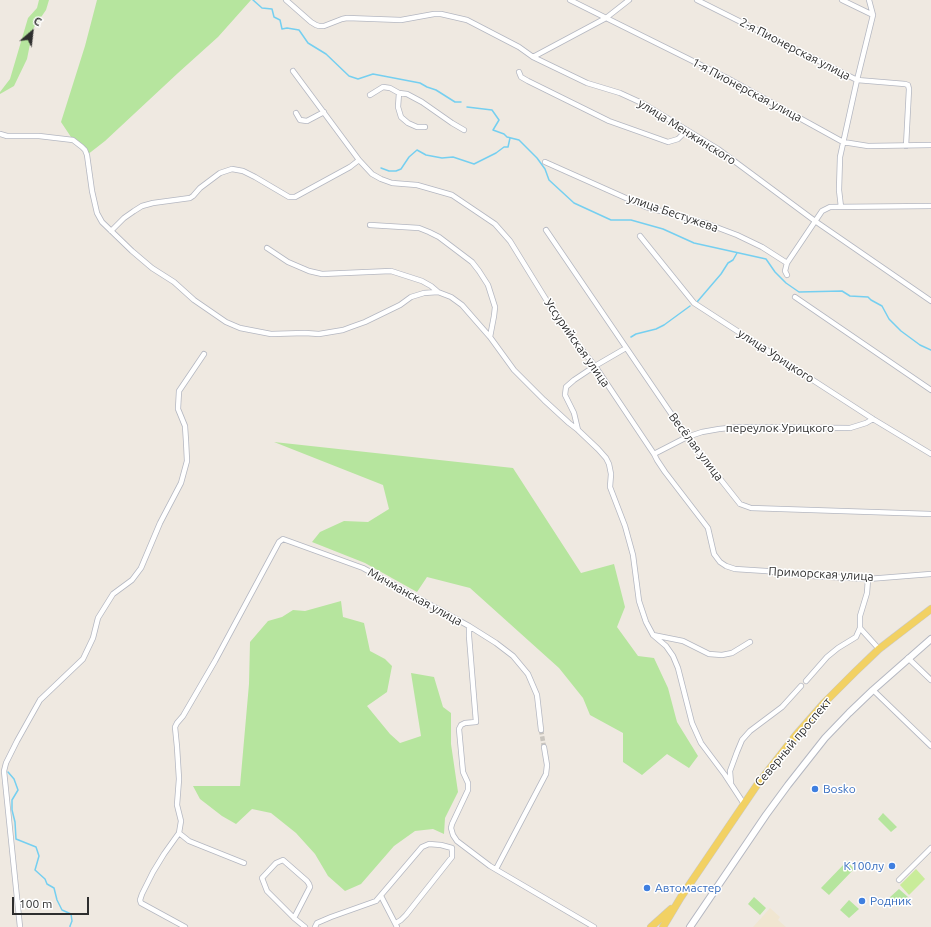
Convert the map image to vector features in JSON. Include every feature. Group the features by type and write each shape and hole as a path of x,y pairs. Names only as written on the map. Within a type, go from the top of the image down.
{"main road":[{"name":"Северный проспект","path":"681,897 769,768 796,735 824,703 879,649 931,609"},
{"path":"651,927 668,912 681,897"},
{"path":"663,927 681,897"}],"street":[{"name":"улица Менжинского","path":"286,0 311,22 319,26 324,26 347,18 401,20 434,14 467,20 500,36 533,57 587,83 644,104 718,149 815,221 931,301"},
{"name":"1-я Пионерская улица","path":"570,0 727,78 843,142 868,146 931,145"},
{"path":"533,57 606,18 629,0"},
{"name":"2-я Пионерская улица","path":"697,0 857,80 905,84 908,86 906,146"},
{"path":"842,0 873,15"},
{"path":"841,207 840,157 873,15 869,0"},
{"path":"111,231 124,218 142,206 190,198 200,188 220,173 232,169 243,171 289,197 295,197 360,160 293,71"},
{"path":"519,72 521,77 528,81 609,121 654,138 668,142 678,139 686,130"},
{"path":"370,95 383,87 390,88 399,93 407,94 422,102 464,130"},
{"path":"399,93 398,107 401,117 416,127 425,127"},
{"path":"296,113 300,120 307,121 324,112"},
{"path":"0,134 7,136 39,136 67,139 72,140 82,147 87,155 97,214 102,222 152,268 174,282 194,300 226,322 240,328 270,334 319,334 343,330 365,322 400,305 411,297 438,292"},
{"name":"Уссурийская улица","path":"360,160 372,174 380,179 392,183 417,185 452,196 495,224 510,241 547,301 572,337 595,366 665,472 708,528 714,554 720,562 735,569"},
{"name":"улица Бестужева","path":"545,162 646,206 708,224 736,235 762,247 787,263"},
{"path":"787,276 785,271 787,263 822,211 830,207 931,206"},
{"path":"370,225 419,228 439,237 472,262 488,285 495,307 490,337"},
{"name":"Весёлая улица","path":"546,230 687,437 740,504 751,508 931,514"},
{"name":"улица Урицкого","path":"640,236 694,303 873,419 931,454"},
{"path":"267,248 288,262 322,274 391,271 422,281 438,292 451,297 462,305 490,337 514,370 606,458 611,474 610,486 625,526 633,555 641,608 646,622 653,635 666,646 673,656 678,668 692,723 701,743 744,804"},
{"path":"795,298 931,390"},
{"path":"578,430 576,418 565,395 565,391 569,384 595,366 626,348"},
{"path":"20,927 2,771 40,700 83,659 93,638 98,618 114,594 132,580 141,568 160,523 181,483 186,461 186,441 185,426 178,409 179,391 204,354"},
{"name":"переулок Урицкого","path":"654,454 687,437 702,432 719,429 738,427 850,428 873,419"},
{"name":"Мичманская улица","path":"180,833 181,821 177,805 179,779 175,730 177,723 183,716 215,661 279,542 283,539 363,568 469,626 468,636 476,722 465,723 461,725 459,729 463,772 468,783 468,790 452,824 451,828 453,835 468,851 594,927"},
{"name":"Приморская улица","path":"735,569 811,576 868,579 931,574"},
{"path":"806,680 838,648 856,637 860,628 860,616 867,593 868,579"},
{"path":"469,626 513,656 528,674 537,695 541,730"},
{"path":"860,628 879,649"},
{"path":"653,635 677,639 709,654 722,655 732,654 750,642"},
{"path":"690,927 788,785 825,738 873,690 931,639"},
{"path":"908,658 931,680"},
{"path":"731,785 730,771 742,740 750,731 782,707 801,686"},
{"path":"873,690 931,746"},
{"path":"496,869 546,774 547,765 544,747"},
{"path":"185,927 141,903 140,900 153,872 164,854 180,833 189,840 244,864"},
{"path":"315,927 324,920 376,901 422,847 429,844 452,848 452,857 406,915 396,925 381,896"},
{"path":"899,880 931,848"},
{"path":"294,918 310,887 307,881 283,860 276,862 262,878 266,891 294,918 305,927"}],"shaded area":[{"path":"770,908 780,917 778,920 786,927 753,927"}],"green space":[{"path":"39,0 49,0 46,10 33,29 27,59 14,86 0,94 10,79 28,18 37,8"},
{"path":"97,0 251,0 218,37 105,141 87,155 73,140 61,122 85,46"},
{"path":"274,442 513,468 581,573 614,564 625,607 617,627 638,656 654,658 668,688 677,722 698,756 689,768 667,754 642,775 623,762 623,733 590,715 583,698 559,668 470,588 427,577 417,592 365,563 312,542 320,532 344,521 368,522 389,509 383,485"},
{"path":"341,601 343,617 364,623 370,651 385,659 392,666 387,692 367,706 390,734 400,743 421,736 411,673 434,677 443,707 451,713 451,744 458,792 445,818 444,834 433,829 415,831 394,846 361,884 345,891 328,876 315,854 296,833 271,813 252,809 236,824 222,816 200,799 193,786 240,786 249,684 250,642 268,621 282,617 293,610 305,611"},
{"path":"883,813 897,827 891,832 878,819"},
{"path":"847,861 854,869 829,895 821,888"},
{"path":"916,869 925,879 909,895 900,885"},
{"path":"899,889 908,897 898,907 889,898"},
{"path":"754,897 766,908 760,915 748,904"},
{"path":"849,900 859,909 849,918 840,910"}],"waterway":[{"path":"253,0 262,8 272,9 274,17 280,20 282,29 287,28 299,30 308,43 326,54 349,76 358,79 373,74 420,83 436,90 455,102 461,102"},
{"path":"467,107 492,110 499,120 493,130 504,134 507,137 519,140 537,158 545,169 549,180 574,203 611,220 631,220 663,229 694,243 766,259 775,272 786,283 799,292 842,291 850,296 868,297 882,306 889,319 901,331 920,345 931,350"},
{"path":"381,168 389,171 401,169 409,157 417,150 426,155 442,158 453,157 474,164 496,153 504,147 508,147 510,138"},
{"path":"697,302 721,274 728,263 733,260 737,253"},
{"path":"631,337 664,325 690,306"},
{"path":"8,772 14,779 18,790 12,800 16,839 36,847 39,856 35,870 45,879 47,884 54,888 57,900 62,910 71,914 72,921 70,927"}],"tunnel":[{"path":"541,730 544,747"}],"place":[{"name":"Bosko","path":"815,789"},
{"name":"К100лу","path":"892,866"},
{"name":"Автомастер","path":"647,888"},
{"name":"Родник","path":"862,901"}]}
